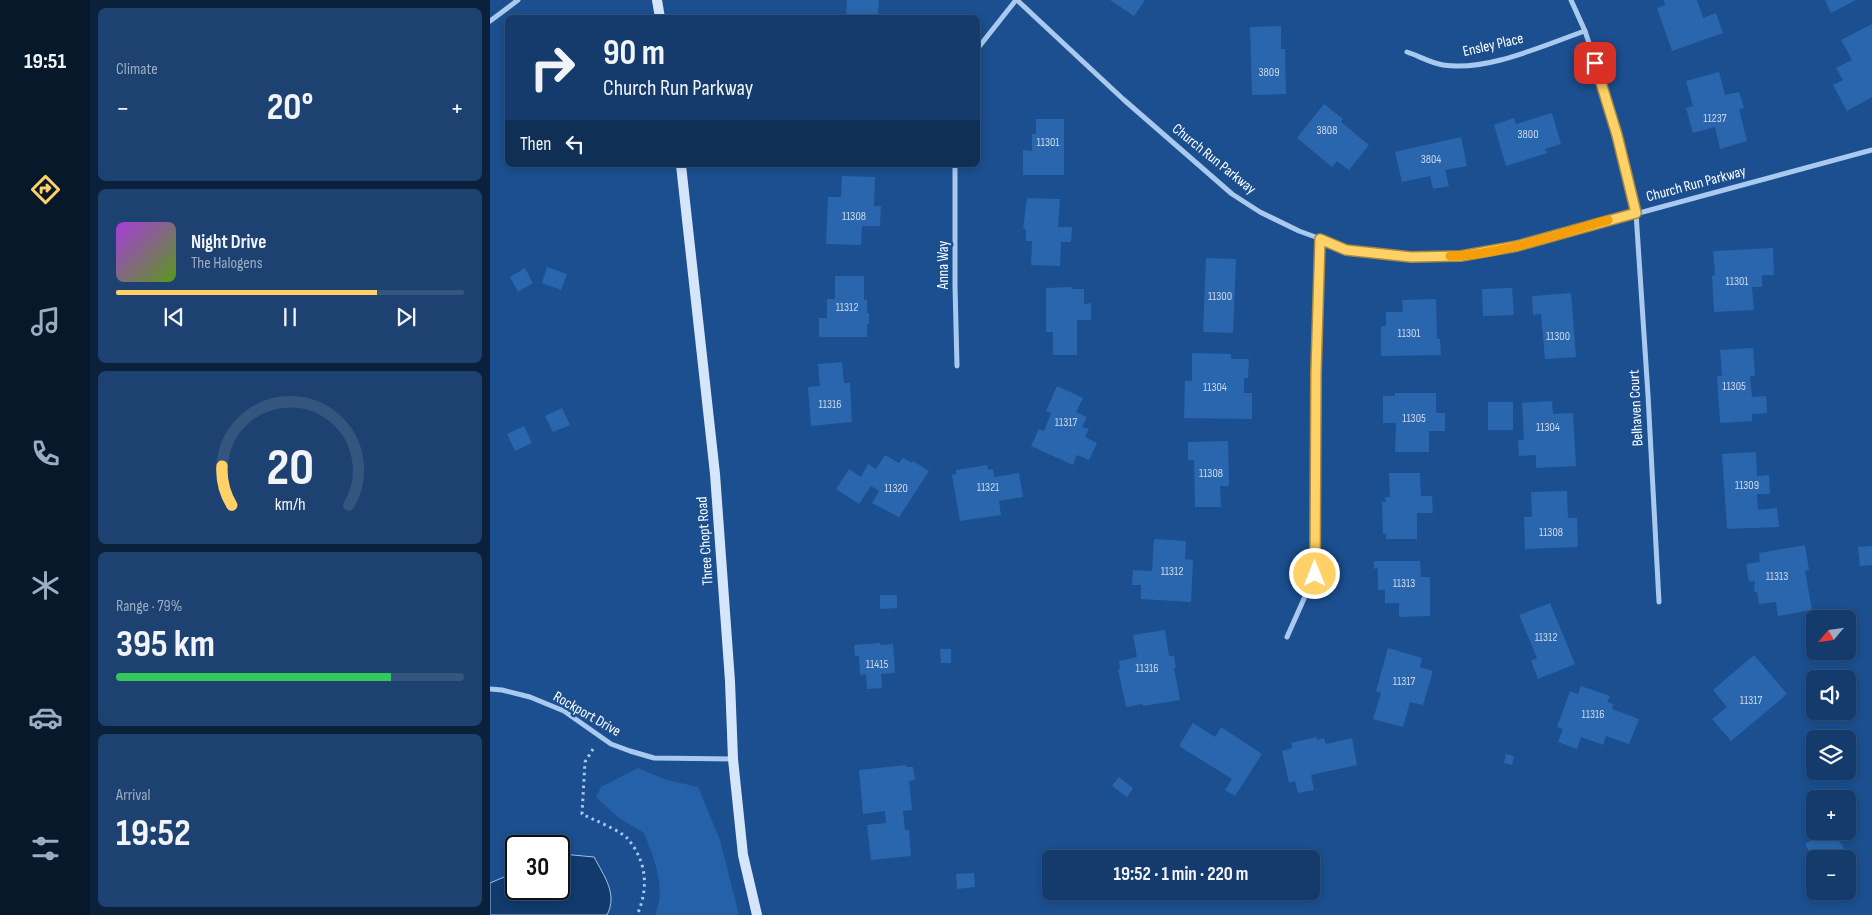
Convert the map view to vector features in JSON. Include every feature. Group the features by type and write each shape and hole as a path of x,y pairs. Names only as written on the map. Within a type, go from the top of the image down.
{"main road":[{"path":"657,0 660,15"},
{"name":"Three Chopt Road","path":"681,167 715,474 730,681 733,759 743,854 757,915"}],"street":[{"path":"490,21 518,0"},
{"path":"980,45 1016,0"},
{"name":"Church Run Parkway","path":"1016,0 1123,99 1232,194 1260,212 1299,231 1346,250 1411,257 1461,256 1517,246 1872,150"},
{"name":"Belhaven Court","path":"1570,0 1585,31 1615,127 1636,213 1648,395 1658,602"},
{"name":"Ensley Place","path":"1407,52 1442,65 1466,67 1501,60 1585,31"},
{"name":"Anna Way","path":"955,167 955,286 958,366"},
{"path":"1287,637 1315,574 1316,372 1320,239"},
{"name":"Rockport Drive","path":"490,689 530,697 564,711 612,744 654,758 733,759"}],"path":[{"path":"601,737 584,762 582,814 626,837 644,867 643,900 637,915"}],"shaded area":[{"path":"638,768 667,780 698,787 720,840 739,915 655,915 660,894 658,873 644,833 620,819 596,797 601,787"},
{"path":"570,855 594,857 608,885 611,900 610,907 607,915 490,915 490,883 505,877 505,900 570,900"}],"building":[{"path":"847,0 879,0 878,15 846,15"},
{"path":"1110,0 1145,0 1134,16"},
{"path":"1664,0 1697,0 1703,18 1716,13 1723,33 1672,51 1657,8 1665,5"},
{"path":"1825,0 1856,0 1831,13"},
{"path":"1872,24 1872,97 1847,111 1833,85 1843,80 1836,68 1852,60 1841,40"},
{"path":"1281,26 1281,49 1285,49 1286,94 1252,95 1250,27"},
{"path":"1719,72 1725,95 1739,92 1744,108 1739,109 1747,141 1720,149 1715,127 1693,133 1686,108 1693,106 1686,81"},
{"path":"1324,104 1343,119 1341,122 1369,145 1349,170 1337,161 1332,167 1297,138"},
{"path":"1552,113 1561,144 1545,149 1547,153 1506,166 1494,125 1514,118 1516,124"},
{"path":"1036,119 1064,119 1064,175 1023,175 1023,150 1032,151 1032,134 1036,134"},
{"path":"1461,137 1467,166 1445,170 1449,186 1433,189 1430,176 1402,182 1395,152"},
{"path":"842,176 875,177 874,206 881,206 880,226 862,226 861,245 826,244 828,197 841,197"},
{"path":"1027,198 1060,199 1058,227 1072,227 1071,242 1061,242 1060,266 1031,265 1032,241 1026,241 1026,229 1023,229"},
{"path":"1773,248 1774,275 1762,275 1762,287 1752,287 1754,310 1714,312 1712,276 1715,275 1713,251"},
{"path":"1206,258 1236,259 1233,333 1203,332"},
{"path":"547,267 567,274 561,290 542,283"},
{"path":"525,268 533,283 518,292 510,277"},
{"path":"835,276 864,276 864,300 867,300 867,313 869,313 867,337 819,337 819,318 827,318 827,299 835,299"},
{"path":"1072,287 1072,289 1084,289 1084,304 1091,303 1091,320 1077,320 1077,355 1053,355 1053,332 1046,332 1046,288"},
{"path":"1512,288 1514,315 1483,316 1482,289"},
{"path":"1571,293 1576,357 1545,359 1541,314 1533,315 1532,296"},
{"path":"1436,299 1437,339 1440,339 1441,355 1381,356 1381,326 1386,326 1386,312 1403,312 1402,300"},
{"path":"1753,348 1755,376 1750,376 1752,397 1766,396 1767,413 1752,414 1752,421 1720,423 1717,376 1722,376 1720,350"},
{"path":"1192,353 1231,354 1231,359 1249,359 1248,378 1244,378 1244,393 1252,393 1252,419 1184,418 1185,381 1192,381"},
{"path":"842,362 844,383 850,383 852,422 811,426 808,387 820,386 818,364"},
{"path":"1057,386 1083,398 1076,412 1087,417 1082,427 1089,429 1085,437 1097,443 1089,460 1077,455 1073,465 1031,446 1039,429 1044,431 1051,413 1046,411"},
{"path":"1395,393 1436,393 1436,413 1445,413 1445,431 1429,431 1429,452 1395,452 1396,423 1383,423 1383,396 1395,396"},
{"path":"1552,401 1553,414 1573,413 1576,466 1536,468 1536,455 1519,456 1518,440 1524,440 1522,403"},
{"path":"1488,402 1513,402 1513,430 1488,430"},
{"path":"562,408 570,425 553,432 545,416"},
{"path":"524,426 532,443 515,451 507,434"},
{"path":"1228,441 1229,486 1220,486 1221,507 1195,507 1194,460 1188,460 1188,442"},
{"path":"1756,452 1757,476 1769,475 1770,494 1757,494 1758,510 1777,508 1779,527 1727,529 1722,454"},
{"path":"885,455 899,463 903,458 912,463 913,461 929,471 899,517 872,503 879,491 871,486 859,504 836,489 849,469 861,477 868,464 876,469"},
{"path":"987,465 988,470 993,469 994,477 1019,473 1023,497 999,501 1001,515 960,521 952,475 956,474 956,470"},
{"path":"1389,473 1420,473 1421,496 1432,496 1433,513 1417,513 1417,539 1386,539 1386,534 1383,534 1382,502 1386,502 1385,497 1390,497"},
{"path":"1567,491 1568,518 1577,518 1578,547 1525,549 1524,517 1532,517 1531,492"},
{"path":"1154,539 1186,541 1185,559 1193,560 1191,602 1141,599 1141,585 1132,585 1133,570 1152,571"},
{"path":"1805,545 1809,570 1805,571 1812,610 1778,616 1776,602 1759,604 1757,592 1754,592 1755,581 1749,582 1746,564 1760,562 1759,553"},
{"path":"1872,546 1872,565 1860,566 1858,547"},
{"path":"1374,561 1420,561 1421,577 1430,577 1430,616 1399,617 1399,603 1385,603 1385,590 1378,590 1378,568 1374,569"},
{"path":"880,595 897,595 897,608 880,609"},
{"path":"1550,603 1575,664 1538,679 1531,661 1537,658 1519,615"},
{"path":"1165,630 1169,656 1174,656 1176,668 1174,668 1180,700 1126,707 1118,669 1120,669 1119,661 1137,657 1133,635"},
{"path":"880,643 881,645 893,644 895,673 881,674 882,688 867,689 866,674 860,675 859,656 855,656 854,645"},
{"path":"1388,648 1422,658 1420,667 1433,671 1423,705 1410,702 1403,727 1373,719 1381,693 1376,691"},
{"path":"940,649 951,649 951,663 941,663"},
{"path":"1754,655 1787,694 1731,741 1712,719 1727,707 1713,690"},
{"path":"1581,686 1610,696 1607,702 1613,704 1612,709 1639,719 1629,744 1606,736 1603,745 1581,737 1577,749 1558,742 1563,729 1557,727 1570,691 1578,694"},
{"path":"1193,723 1215,737 1221,727 1262,754 1235,796 1225,790 1232,779 1179,746"},
{"path":"1316,737 1317,740 1324,738 1326,744 1352,738 1357,765 1311,775 1314,790 1298,793 1295,781 1289,783 1282,751 1292,748 1291,743"},
{"path":"1506,754 1514,756 1512,765 1504,763"},
{"path":"906,765 906,767 913,767 915,780 909,781 912,810 903,811 905,830 909,830 911,856 871,860 867,825 886,823 885,811 863,814 859,770"},
{"path":"1119,777 1133,788 1127,797 1112,786"},
{"path":"1812,840 1838,840 1845,850 1809,850 1805,844"},
{"path":"974,873 975,887 957,889 956,874"}],"slow traffic":[{"path":"1450,256 1461,256 1517,246 1608,220"}],"route":[{"path":"1315,574 1316,372 1320,239 1346,250 1411,257 1461,256 1517,246 1636,213 1606,94 1595,63"}]}
